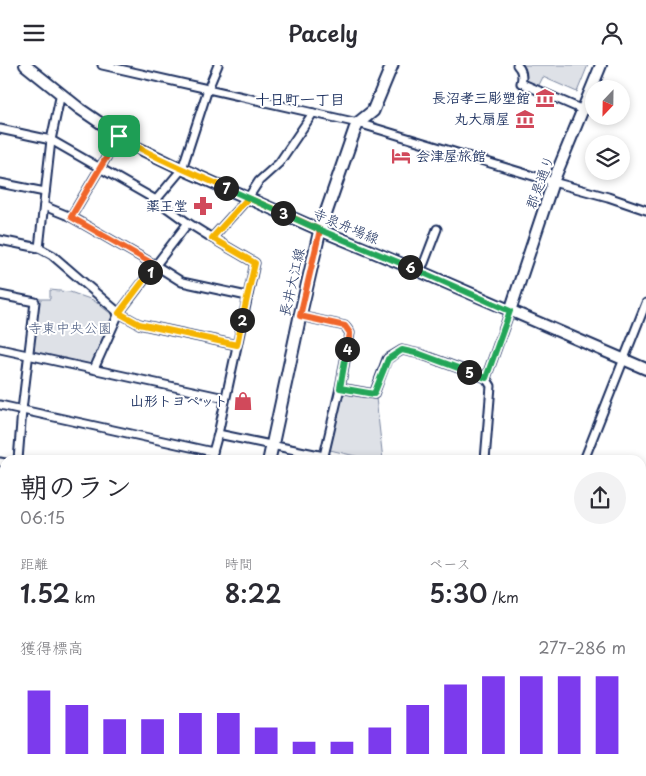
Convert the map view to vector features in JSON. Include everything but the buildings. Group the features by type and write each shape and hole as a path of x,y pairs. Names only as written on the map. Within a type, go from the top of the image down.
{"main road":[{"name":"寺泉舟場線","path":"25,65 80,109 134,146 320,230 646,369"},
{"name":"長井大江線","path":"270,455 320,230 355,129 358,123 373,111 392,65"},
{"name":"郡是通り","path":"510,311 553,182 601,65"}],"street":[{"path":"102,65 358,123 646,210"},
{"path":"156,200 182,169 208,89 218,65"},
{"path":"517,65 522,76 521,83 583,110"},
{"path":"39,248 51,140 61,93"},
{"path":"212,238 248,198 259,181 279,163 314,113"},
{"path":"0,129 51,140 156,200 188,223 255,263 212,455"},
{"path":"71,217 119,136"},
{"path":"0,183 44,193"},
{"path":"44,206 71,217 182,282 247,296"},
{"path":"94,369 119,313 188,223"},
{"path":"419,271 437,229"},
{"path":"0,239 39,248 52,255 119,313 139,324 237,345"},
{"path":"0,295 36,302 22,410 18,455"},
{"path":"586,455 646,303"},
{"path":"486,378 510,311"},
{"path":"300,316 345,326 350,333 325,455"},
{"path":"0,349 225,398"},
{"path":"340,388 374,394 388,359 402,350 420,354 486,378 490,386 485,455"},
{"path":"0,405 213,452"},
{"path":"218,434 312,455"}],"green space":[{"path":"520,65 588,65 577,92 543,77 538,87 528,83"},
{"name":"寺東中央公園","path":"50,290 70,292 93,300 114,316 91,367 32,354 38,299 50,299"},
{"path":"343,392 376,398 382,455 351,455 330,450"}],"place":[{"name":"長沼孝三彫塑館","path":"545,98"},
{"name":"丸大扇屋","path":"525,119"},
{"name":"会津屋旅館","path":"401,156"},
{"name":"薬王堂","path":"203,206"},
{"name":"山形トヨペット","path":"243,401"}],"district":[{"name":"十日町一丁目","path":"300,100"}],"route":[{"path":"119,136 134,146 182,169 510,311 486,378 420,354 402,350 388,359 374,394 340,388 350,333 345,326 300,316 320,230 248,198 212,238 255,263 237,345 139,324 119,313 155,265 71,217 119,136"}]}
